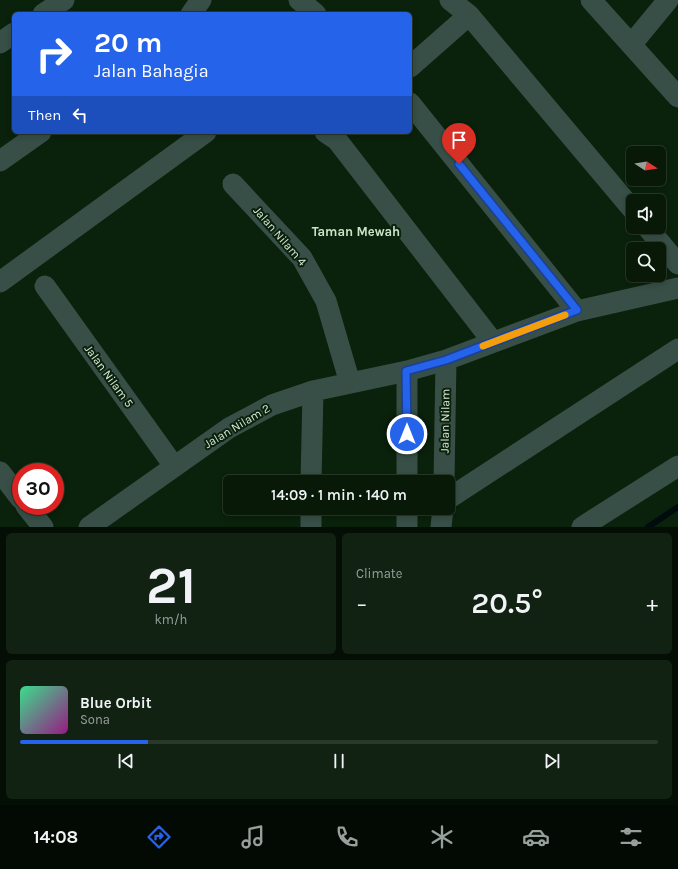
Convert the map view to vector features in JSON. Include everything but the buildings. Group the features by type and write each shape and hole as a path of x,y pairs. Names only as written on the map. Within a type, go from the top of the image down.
{"street":[{"path":"46,12 64,0"},
{"path":"192,12 201,0"},
{"path":"299,0 314,12"},
{"path":"450,0 469,15 626,202"},
{"path":"591,0 678,97"},
{"path":"631,45 668,0"},
{"path":"412,65 469,15"},
{"path":"0,43 12,35"},
{"path":"412,105 577,310"},
{"path":"0,161 38,134"},
{"path":"0,282 203,134"},
{"path":"336,135 493,342"},
{"name":"Jalan Nilam 4","path":"233,184 302,258 326,301 350,383"},
{"path":"653,234 678,264"},
{"name":"Jalan Nilam 5","path":"45,286 174,466"},
{"name":"Jalan Nilam 2","path":"89,527 229,428 272,405 313,391 406,371 446,360 577,310 678,288"},
{"path":"455,494 678,349"},
{"name":"Jalan Nilam","path":"444,475 446,360"},
{"path":"406,371 407,475"},
{"path":"312,475 313,391"},
{"path":"582,527 678,466"},
{"path":"0,472 12,487"},
{"path":"33,515 43,527"},
{"path":"310,527 311,515"},
{"path":"407,515 408,527"},
{"path":"441,527 442,515"}],"waterway":[{"path":"648,527 678,507"}],"slow traffic":[{"path":"483,346 565,315"}],"district":[{"name":"Taman Mewah","path":"356,231"}],"route":[{"path":"407,434 406,371 446,360 577,310 459,164"}]}
